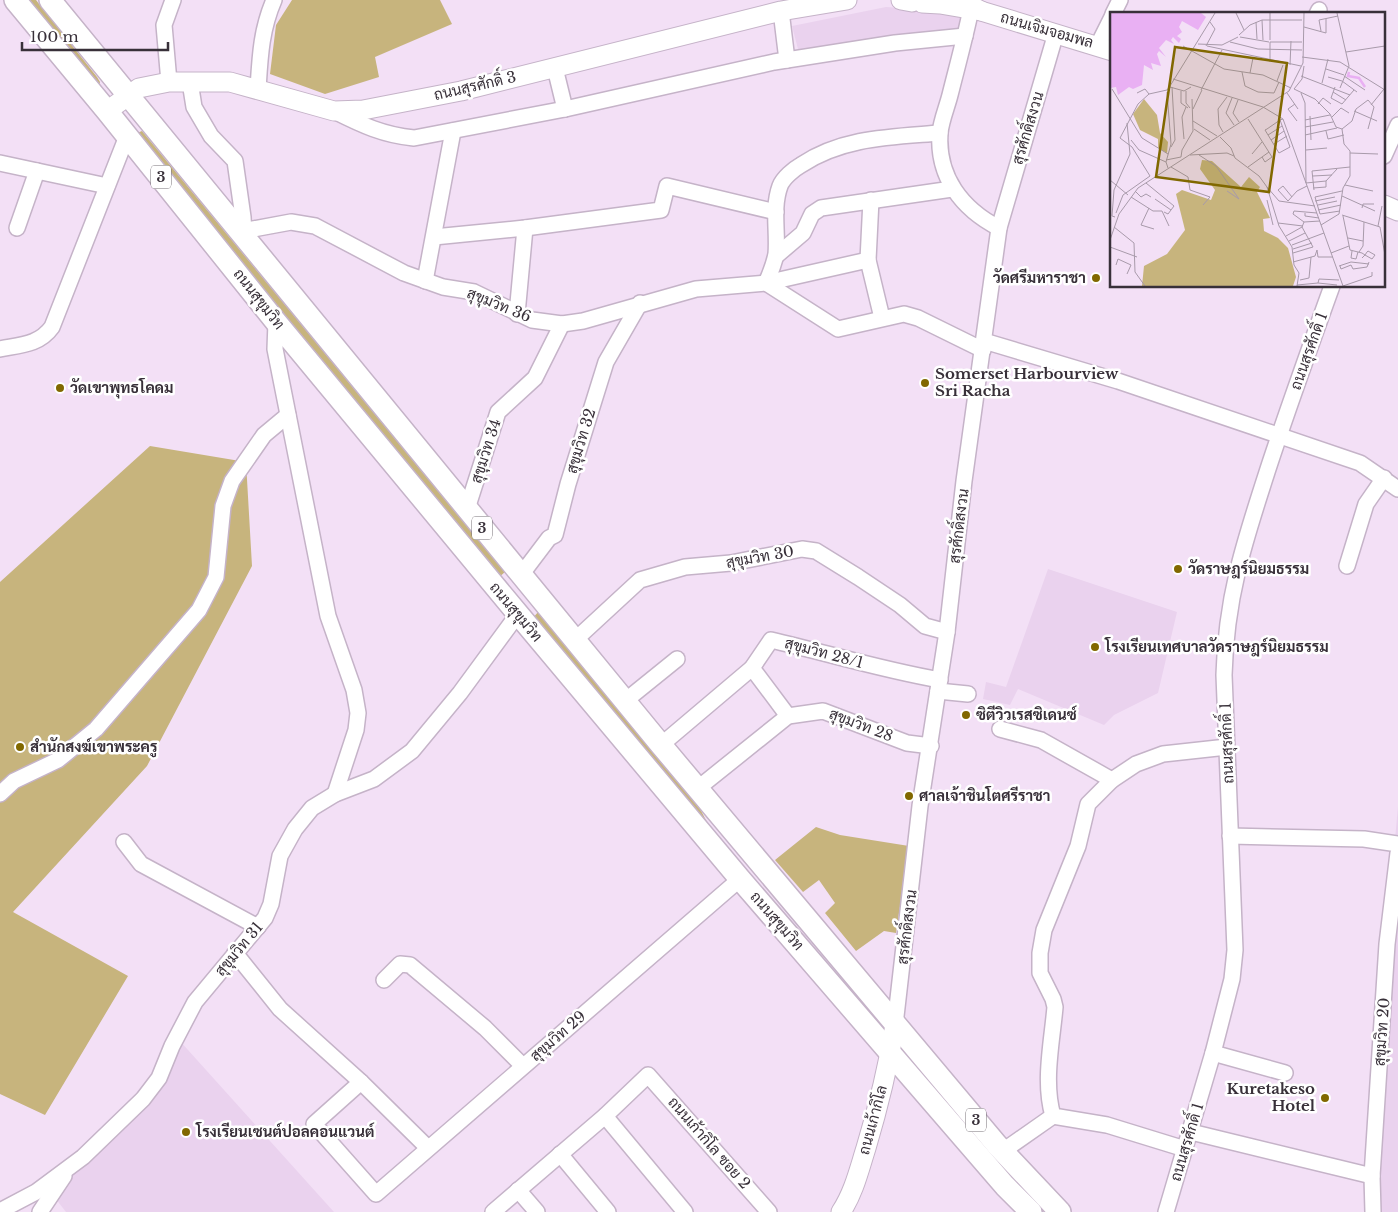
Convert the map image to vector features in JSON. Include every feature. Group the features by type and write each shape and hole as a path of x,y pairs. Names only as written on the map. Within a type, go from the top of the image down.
{"highway":[{"name":"ถนนสุขุมวิท","path":"15,0 107,111 276,322 740,879 1005,1186 1031,1212"},
{"name":"ถนนสุขุมวิท","path":"50,0 244,234 660,745 895,1025 1003,1151 1060,1212"}],"main road":[{"name":"ถนนสุรศักดิ์ 3","path":"107,111 128,94 139,88 170,82 230,82 334,111 363,110 452,93 781,11 846,0"},
{"name":"ถนนเจิมจอมพล","path":"914,1 971,7 1105,48"},
{"path":"1386,206 1398,211"},
{"name":"ถนนเก้ากิโล","path":"842,1212 857,1179 895,1025"}],"street":[{"path":"170,82 164,25 173,0"},
{"path":"258,89 260,44 265,20 274,0"},
{"path":"1115,12 1120,0"},
{"path":"971,7 940,133 943,162 952,189 977,217 999,228"},
{"path":"781,11 787,60"},
{"path":"1105,48 1110,26"},
{"name":"สุรศักดิ์สงวน","path":"895,1025 920,806 931,746 947,632 999,228 1056,34"},
{"path":"334,111 389,135 414,138 565,109 738,69 895,42 965,36"},
{"path":"555,68 565,109"},
{"path":"190,82 194,107 211,136 234,161 244,234"},
{"path":"1386,152 1398,125"},
{"path":"425,281 453,131"},
{"path":"940,133 842,144 816,155 794,169 780,184 776,212 776,256 766,283 838,329 904,314 983,345 1118,381 1360,463 1398,489"},
{"path":"0,349 36,342 46,335 52,327 127,136"},
{"path":"0,163 107,186"},
{"path":"17,228 37,171"},
{"path":"434,237 525,228 661,210 667,186 776,212"},
{"path":"776,256 803,233 812,214 821,208 952,189"},
{"path":"871,200 868,260 882,318"},
{"name":"สุขุมวิท 36","path":"244,234 254,229 291,222 316,226 404,273 443,287 474,292 532,320 562,324 583,321 640,303 696,289 766,283 868,260"},
{"path":"517,314 525,228"},
{"name":"ถนนสุรศักดิ์ 1","path":"1165,1210 1191,1132 1232,979 1235,950 1227,747 1225,637 1232,590 1241,550 1279,435 1331,288"},
{"name":"สุขุมวิท 32","path":"521,575 549,538 555,535 568,484 606,362 640,303"},
{"path":"276,322 275,349 328,616 354,690 358,713 356,730 335,794"},
{"name":"สุขุมวิท 34","path":"467,509 498,412 535,378 562,324"},
{"path":"0,794 14,781 58,760 96,729 200,610 216,577 223,506 232,481 264,435 288,415"},
{"path":"1347,566 1366,504 1384,478"},
{"name":"สุขุมวิท 30","path":"574,640 640,580 685,567 731,563 802,549 816,551 858,576 900,605 925,626 947,632"},
{"name":"สุขุมวิท 31","path":"0,1211 36,1192 83,1157 142,1099 159,1078 172,1046 195,1002 266,918 271,904 280,856 295,829 312,808 335,794 374,779 412,751 460,692 518,614"},
{"name":"สุขุมวิท 28/1","path":"660,745 752,668 771,640 845,656 868,665 939,685"},
{"path":"624,701 677,659"},
{"path":"697,789 788,716 752,668"},
{"path":"939,685 968,694"},
{"name":"สุขุมวิท 28","path":"788,716 823,711 907,743 931,746"},
{"path":"1000,729 1041,740 1112,780"},
{"path":"1053,1116 1050,1104 1050,1064 1055,1007 1053,998 1040,973 1040,953 1044,930 1078,846 1088,804 1112,780 1136,764 1163,754 1227,747"},
{"path":"1230,836 1364,839 1398,844"},
{"path":"124,842 141,864 258,927"},
{"name":"สุขุมวิท 20","path":"1373,1212 1372,1176 1390,1024 1387,944 1398,853"},
{"name":"สุขุมวิท 29","path":"361,1082 314,1124 376,1194 740,879"},
{"path":"235,953 280,1009 361,1082 428,1148"},
{"path":"384,980 400,964 410,965 478,1022 523,1066"},
{"path":"1213,1053 1285,1073"},
{"name":"ถนนเก้ากิโล ซอย 2","path":"604,1116 648,1075 769,1212"},
{"path":"493,1212 604,1116 685,1212"},
{"path":"1003,1151 1053,1116 1107,1125 1185,1149"},
{"path":"1191,1132 1372,1176"},
{"path":"560,1154 608,1212"},
{"path":"40,1212 70,1167"},
{"path":"518,1190 537,1212"}],"shaded area":[{"path":"23,0 36,0 97,77 100,82 99,86"},
{"path":"292,0 440,0 452,24 375,57 379,77 325,94 270,74 276,25"},
{"path":"886,7 963,12 960,32 799,53 792,26"},
{"path":"142,131 505,572 498,578 137,133"},
{"path":"150,446 246,462 252,566 147,766 13,912 128,976 45,1115 0,1094 0,582"},
{"name":"โรงเรียนเทศบาลวัดราษฎร์นิยมธรรม","path":"1048,569 1177,612 1158,693 1114,715 1104,725 1018,689 1010,705 983,699 986,682 1006,687"},
{"path":"539,611 697,803 710,828 532,619"},
{"path":"1398,807 1398,1212 1365,1212 1363,1178"},
{"path":"816,827 840,835 909,846 896,933 884,931 856,951 825,913 835,903 819,880 803,892 775,860"},
{"name":"โรงเรียนเซนต์ปอลคอนแวนต์","path":"179,1040 334,1212 66,1212 45,1185 137,1106"}],"place":[{"name":"วัดศรีมหาราชา","path":"1096,278"},
{"name":"Somerset Harbourview Sri Racha","path":"925,383"},
{"name":"วัดเขาพุทธโคดม","path":"60,388"},
{"name":"วัดราษฎร์นิยมธรรม","path":"1178,569"},
{"name":"โรงเรียนเทศบาลวัดราษฎร์นิยมธรรม","path":"1095,647"},
{"name":"ซิตีวิวเรสซิเดนซ์","path":"966,715"},
{"name":"สำนักสงฆ์เขาพระครู","path":"20,747"},
{"name":"ศาลเจ้าชินโตศรีราชา","path":"909,796"},
{"name":"Kuretakeso Hotel","path":"1325,1098"},
{"name":"โรงเรียนเซนต์ปอลคอนแวนต์","path":"186,1132"}]}
